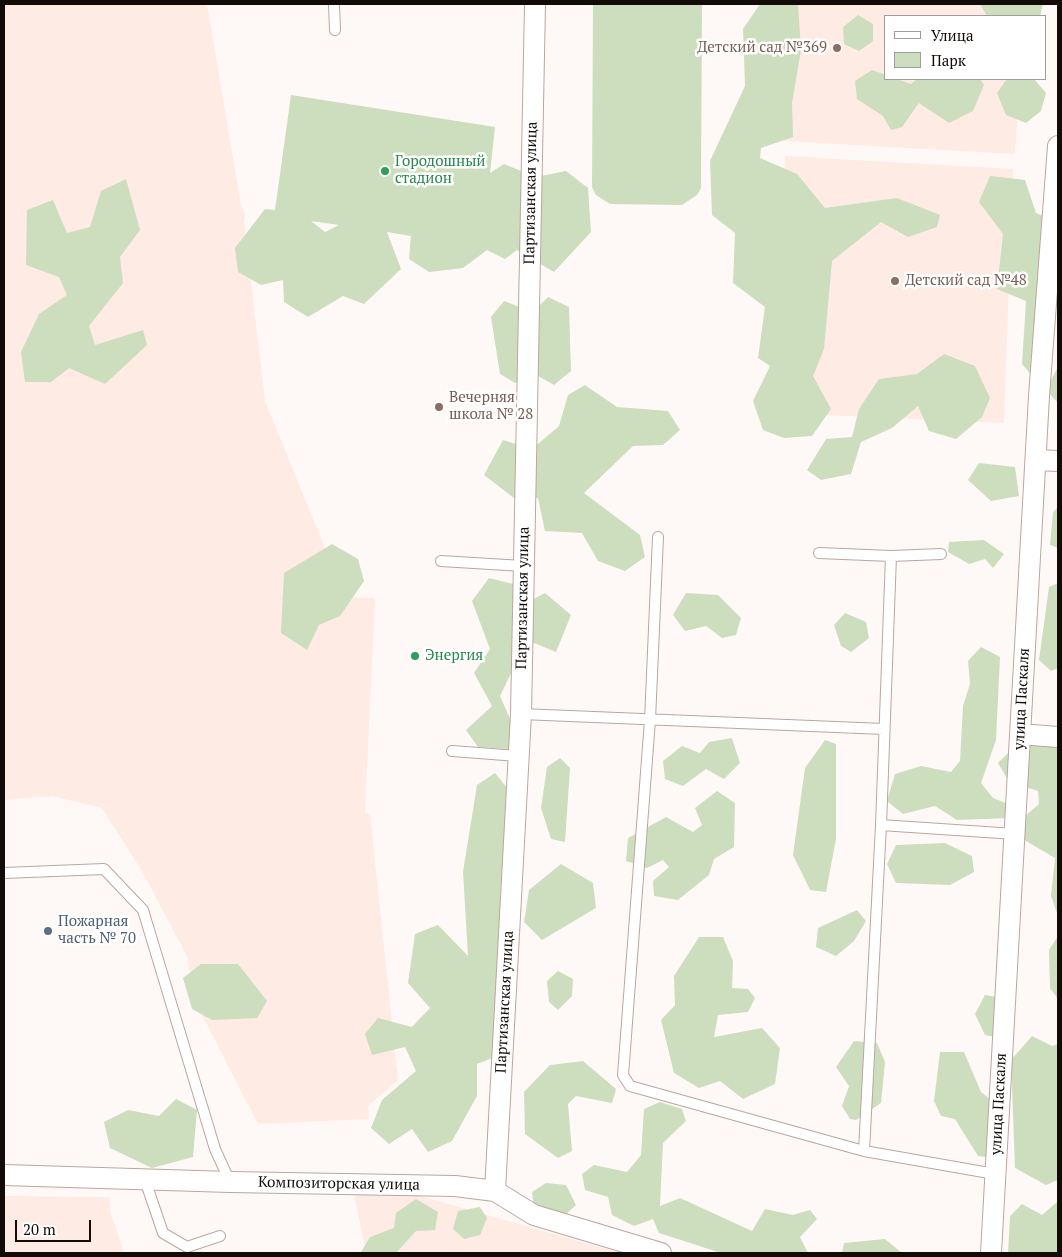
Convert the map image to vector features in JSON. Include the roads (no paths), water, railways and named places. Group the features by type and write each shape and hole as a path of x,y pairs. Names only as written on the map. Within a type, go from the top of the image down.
{"street":[{"name":"Партизанская улица","path":"495,1191 520,714 535,4"},
{"name":"улица Паскаля","path":"991,1253 1037,460 1052,312 1058,146"},
{"path":"1037,460 1058,461"},
{"path":"1020,734 1058,737"},
{"name":"Композиторская улица","path":"4,1174 145,1180 455,1186 495,1191 534,1215 661,1253"}],"lane":[{"path":"334,4 335,30"},
{"path":"658,537 650,720 623,1075 630,1086 864,1150 995,1174"},
{"path":"819,552 891,556 941,554"},
{"path":"864,1150 882,824 891,556"},
{"path":"441,561 523,566"},
{"path":"520,714 884,729"},
{"path":"452,751 518,756"},
{"path":"882,824 1015,834"},
{"path":"4,873 104,868 143,910 216,1149 230,1182"},
{"path":"145,1180 163,1233 187,1246 220,1236"}],"place":[{"name":"Детский сад №369","path":"837,48"},
{"name":"Городошный стадион","path":"385,171"},
{"name":"Детский сад №48","path":"895,281"},
{"name":"Вечерняя школа № 28","path":"439,407"},
{"name":"Энергия","path":"415,656"},
{"name":"Пожарная часть № 70","path":"48,931"}]}
